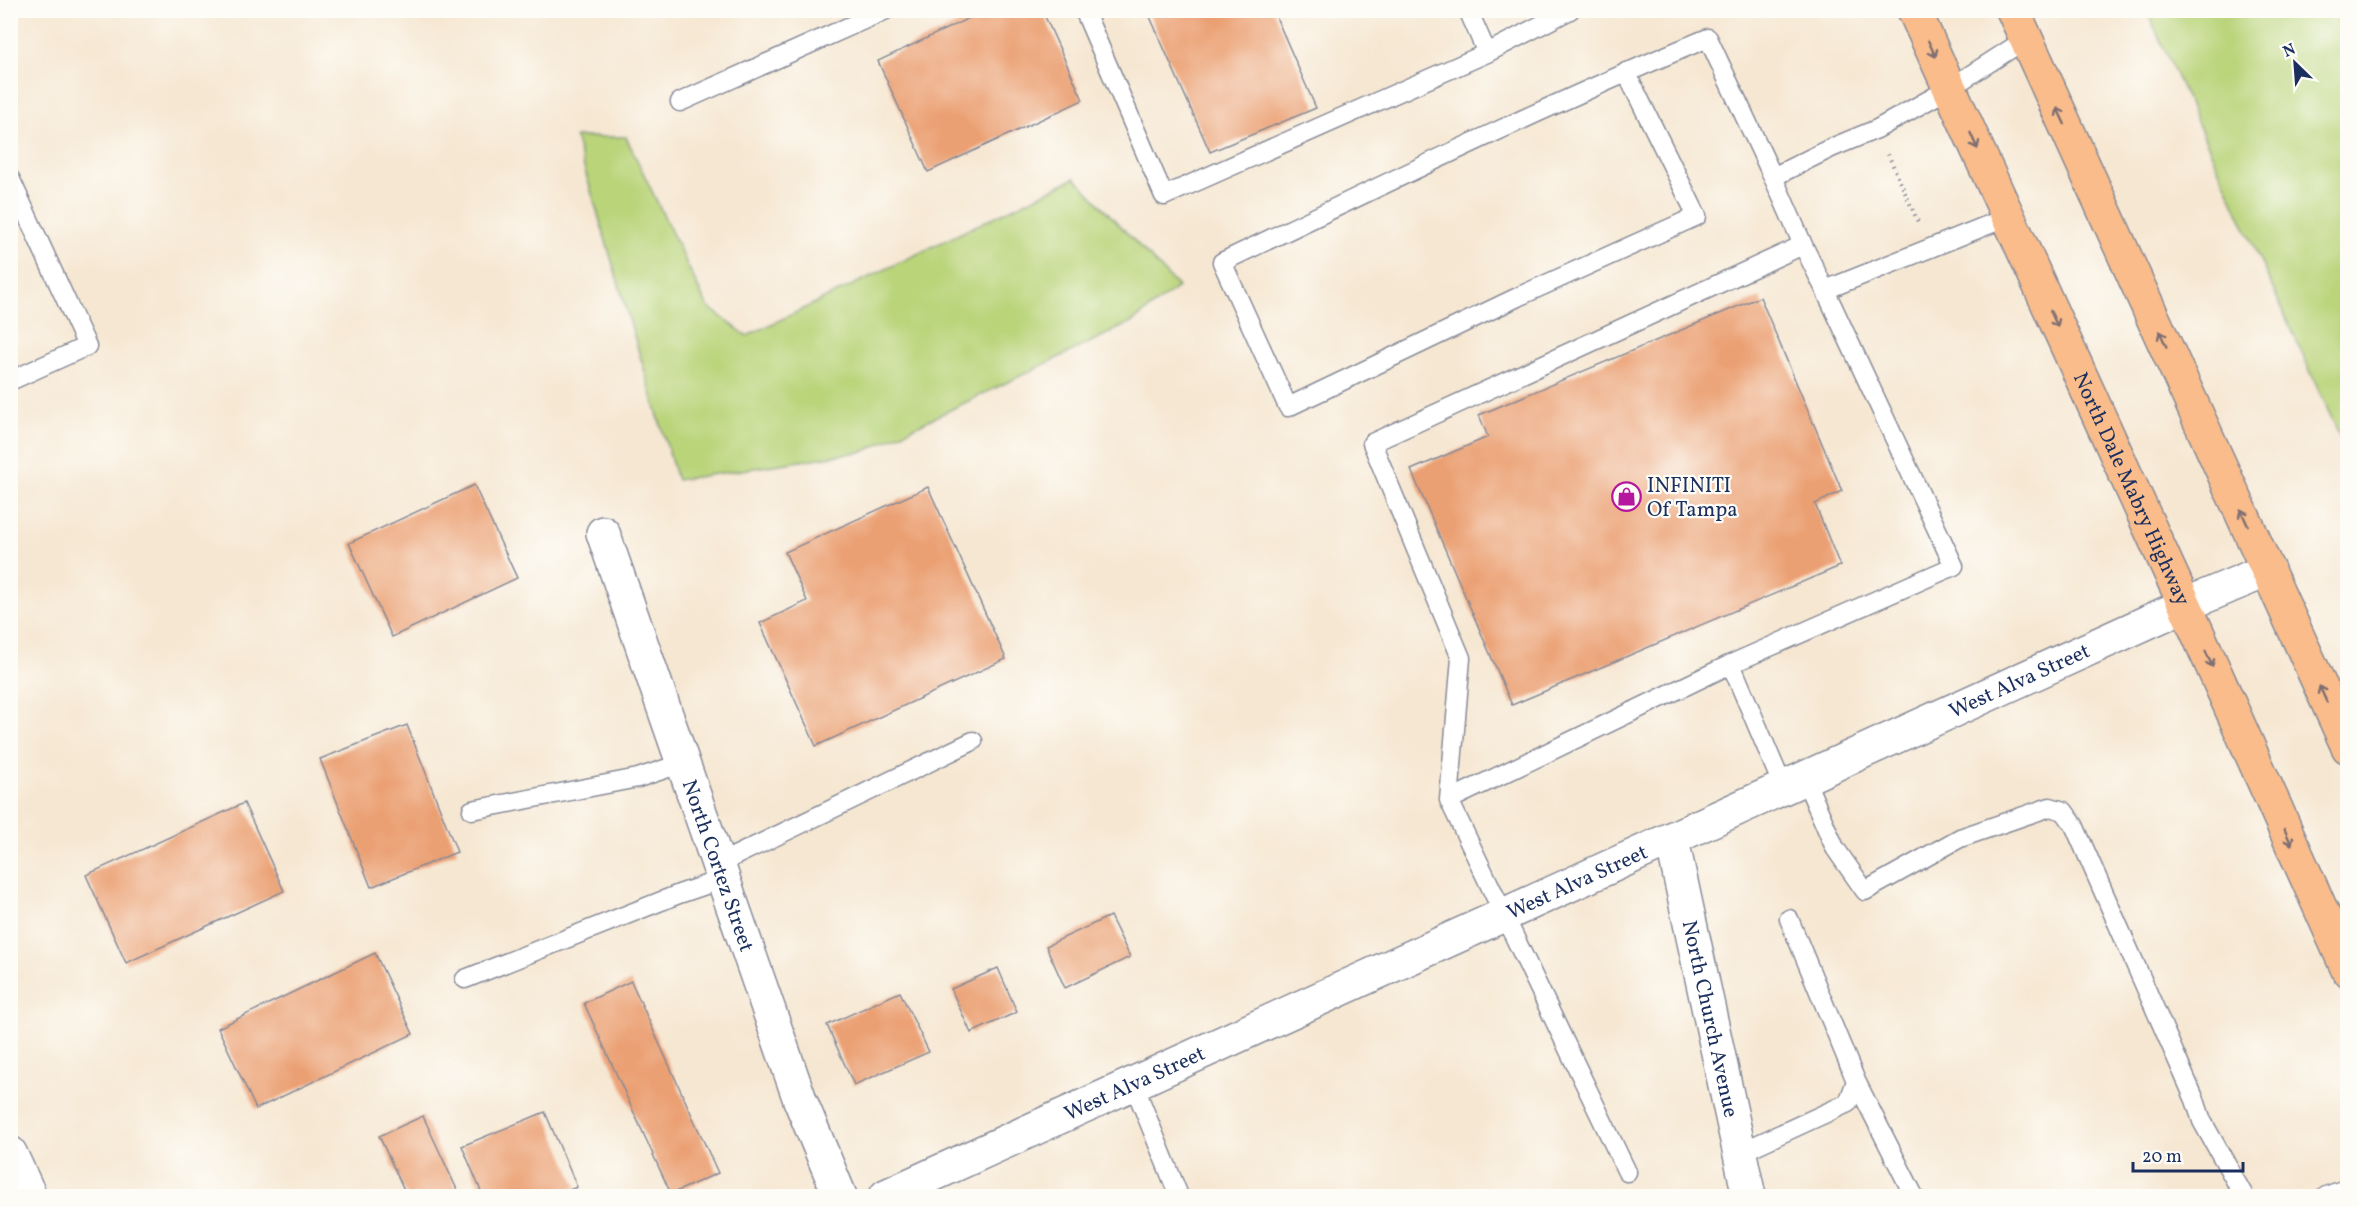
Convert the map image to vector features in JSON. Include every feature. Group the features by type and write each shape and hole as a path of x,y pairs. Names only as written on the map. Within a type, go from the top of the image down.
{"main road":[{"name":"North Dale Mabry Highway","path":"1914,10 2185,605 2348,970"},
{"path":"2020,25 2348,747"}],"street":[{"name":"North Cortez Street","path":"603,533 800,1100 840,1197"},
{"name":"West Alva Street","path":"886,1197 2185,605 2268,570"},
{"name":"North Church Avenue","path":"1672,840 1749,1197"},
{"path":"10,1153 30,1197"}],"lane":[{"path":"680,102 886,10"},
{"path":"1084,10 1164,196 1487,53 1570,10"},
{"path":"1468,10 1487,53"},
{"path":"1773,177 1876,129 1950,88 2020,25"},
{"path":"1449,800 1731,664 1954,566 1708,38 1626,72 1222,262 1288,407 1522,295 1697,216 1626,72"},
{"path":"10,178 87,346 10,381"},
{"path":"1825,290 2008,217"},
{"path":"1627,1172 1532,969 1503,917 1449,800 1461,658 1372,443 1803,244"},
{"path":"1731,664 1794,784 1865,891 1960,838 2050,807 2064,811 2074,825 2195,1100 2202,1121 2244,1197"},
{"path":"465,979 679,894 973,741"},
{"path":"472,810 638,778 683,763"},
{"path":"1789,919 1856,1081 1914,1197"},
{"path":"1739,1153 1848,1103 1856,1081"},
{"path":"1134,1085 1179,1197"},
{"path":"2326,1197 2348,1188"}],"path":[{"path":"1887,153 1918,222"}],"green space":[{"path":"2147,11 2347,11 2347,452"},
{"path":"575,137 626,137 707,306 747,336 1075,178 1178,287 1132,322 865,451 677,480"}],"building":[{"path":"986,10 1042,10 1083,100 928,172 878,61"},
{"path":"1147,10 1273,10 1316,108 1210,152"},
{"name":"INFINITI Of Tampa","path":"1760,297 1842,491 1815,504 1840,566 1512,705 1411,470 1488,437 1479,415"},
{"path":"474,485 517,578 392,637 349,543"},
{"path":"928,487 1006,659 816,746 760,623 807,601 785,552"},
{"path":"407,725 457,852 371,887 320,759"},
{"path":"244,803 284,891 126,963 86,875"},
{"path":"1110,916 1130,957 1065,988 1046,946"},
{"path":"375,953 413,1034 256,1109 218,1028"},
{"path":"998,968 1017,1012 971,1033 951,989"},
{"path":"631,981 718,1173 671,1194 584,1003"},
{"path":"900,992 929,1052 854,1085 827,1025"},
{"path":"545,1112 577,1187 553,1196 483,1196 462,1146"},
{"path":"423,1116 460,1196 407,1196 379,1136"}],"place":[{"name":"INFINITI Of Tampa","path":"1626,497"}]}
